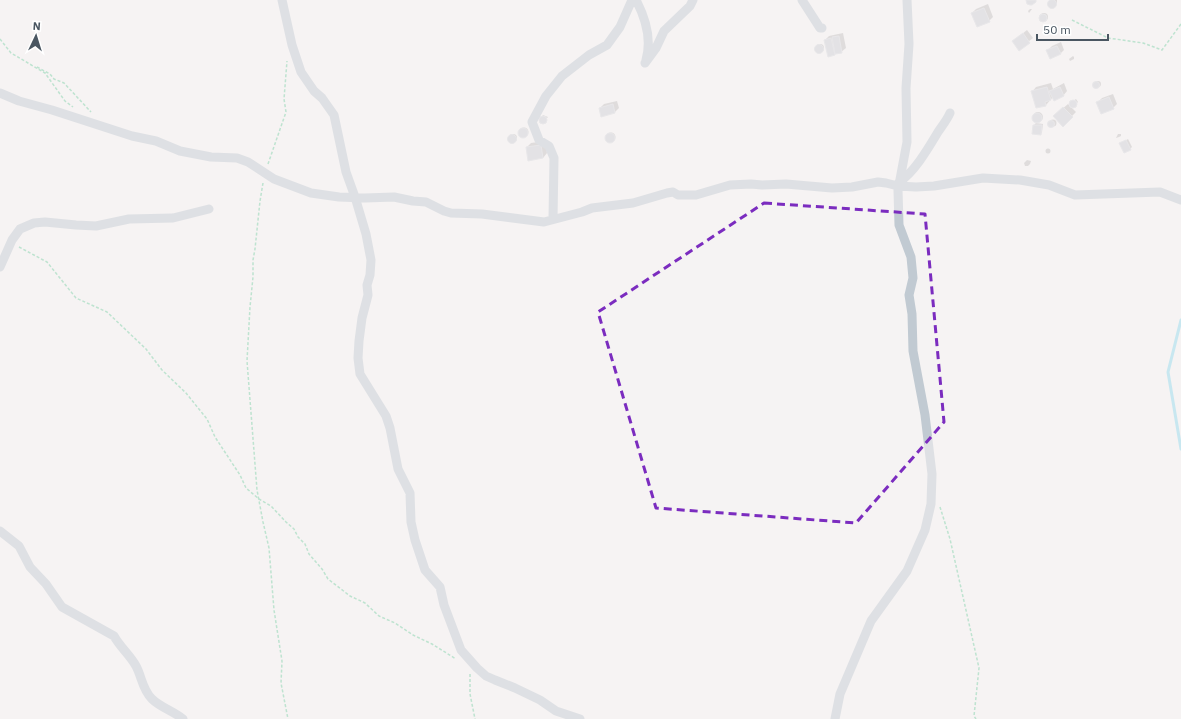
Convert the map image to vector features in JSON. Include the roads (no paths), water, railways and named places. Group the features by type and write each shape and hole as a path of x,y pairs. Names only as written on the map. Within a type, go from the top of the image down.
{"street":[{"path":"282,0 292,45 301,72 314,91 322,98 334,115 346,172 366,234 371,260 370,276 367,285 368,295 362,318 359,341 358,358 360,374 386,416 394,440 398,469 410,493 411,522 415,540 426,570 440,586 446,611 461,650 477,668 486,676 540,700 556,710 580,719"},
{"path":"553,219 554,158 549,146 539,140 532,122 546,96 562,76 589,55 607,45 620,28 632,0"},
{"path":"636,0 646,23 648,52 645,63 656,48 664,31 690,6 693,0"},
{"path":"802,0 820,28 822,28"},
{"path":"835,719 840,694 871,621 906,571 925,530 931,504 932,474 924,415 912,351 912,314 909,296 913,278 911,257 899,225 899,184 907,142 906,88 909,44 907,0"},
{"path":"0,93 19,101 132,136 156,141 180,151 211,157 236,158 248,162 274,178 311,193 339,197 394,197 413,202 426,202 451,213 482,214 544,222 606,205 616,206 633,203 673,192 678,195 696,195 730,185 786,184 832,188 852,187 878,182 934,186 983,178 1020,180 1049,185 1075,195 1160,192 1181,200"},
{"path":"899,184 916,165 950,113"},
{"path":"0,267 12,240 20,229 34,224 45,222 76,226 96,226 129,219 173,218 209,209"},
{"path":"0,531 19,546 30,567 46,584 62,608 114,636 136,666 145,691 152,699 183,719"}],"waterway":[{"path":"1181,320 1168,372 1181,449"}]}
